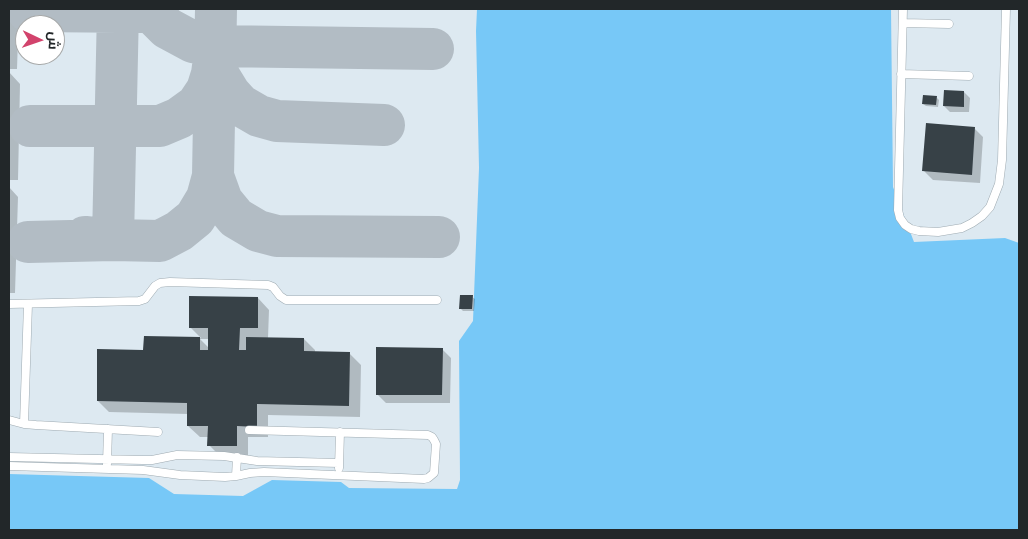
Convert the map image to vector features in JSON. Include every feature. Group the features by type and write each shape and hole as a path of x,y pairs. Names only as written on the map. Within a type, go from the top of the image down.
{"lane":[{"path":"903,9 898,210 900,218 911,229 938,232 962,228 982,216 990,207 997,190 1001,172 1006,9"},
{"path":"903,23 949,24"},
{"path":"901,74 969,76"},
{"path":"9,304 140,301 145,299 155,286 160,283 170,282 268,285 276,290 282,298 289,300 437,300"},
{"path":"24,424 28,304"},
{"path":"9,420 24,424 158,432"},
{"path":"106,468 108,429"},
{"path":"9,466 149,470 180,476 225,477 250,472 264,472 424,479 434,473 436,444 432,437 428,435 249,430"},
{"path":"339,475 340,432"},
{"path":"9,457 148,460 182,455 237,457 257,461 339,463"},
{"path":"236,476 237,457"}],"shaded area":[{"path":"477,9 891,9 893,187 914,242 1005,238 1019,243 1019,530 9,530 9,474 149,478 174,494 243,496 272,480 341,482 349,488 457,489 460,480 459,341 473,321 479,168"}],"building":[{"path":"944,90 964,91 964,107 943,106"},
{"path":"923,95 937,96 936,105 922,104"},
{"path":"926,123 975,127 972,175 922,171"},
{"path":"460,295 473,295 472,309 459,309"},
{"path":"189,296 258,297 258,328 240,328 239,350 246,350 246,337 304,338 304,351 350,352 349,406 257,404 257,427 237,426 237,446 207,446 208,426 187,426 187,403 97,401 97,349 143,350 144,336 200,337 200,350 208,350 208,328 189,328"},
{"path":"376,347 443,348 442,395 376,395"}],"taxiway":[{"path":"85,237 113,240 118,9"},
{"path":"148,9 167,28 193,42 215,46 433,49"},
{"path":"28,242 160,241 179,231 195,218 207,198 213,176 216,9"},
{"path":"28,11 148,12"},
{"path":"30,126 160,126 179,118 197,105 207,90 214,58 219,76 230,94 240,105 259,116 277,121 384,125"},
{"path":"213,176 222,201 236,218 258,231 277,236 439,237"}]}
